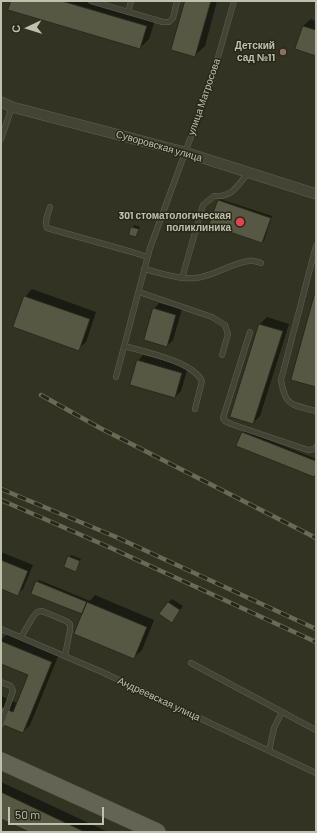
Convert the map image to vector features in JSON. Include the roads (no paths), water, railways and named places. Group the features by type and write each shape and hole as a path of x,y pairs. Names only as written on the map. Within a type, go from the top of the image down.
{"main road":[{"path":"1,761 157,832"}],"street":[{"name":"Суворовская улица","path":"1,102 12,107 184,152 316,194"}],"lane":[{"path":"91,1 163,22 169,22 173,18 177,1"},
{"path":"128,12 131,1"},
{"name":"улица Матросова","path":"116,377 147,257 184,152 211,82 234,1"},
{"path":"1,139 12,107"},
{"path":"182,278 203,204 214,196 230,194 248,173"},
{"path":"50,208 46,220 47,228 147,257"},
{"path":"316,246 281,380 282,390 290,404 316,411"},
{"path":"144,269 182,278 196,278 213,274 251,260 261,263"},
{"path":"139,292 212,317 225,325 228,334 222,355"},
{"path":"250,332 223,418 231,424 308,450 315,449 316,447"},
{"path":"124,346 174,360 198,374 202,381 195,410"},
{"path":"21,637 37,612 42,611 66,621 70,624 70,630 65,656"},
{"name":"Андреевская улица","path":"1,628 109,675 316,773"},
{"path":"190,664 316,730"},
{"path":"1,682 11,686 13,691 1,724"},
{"path":"269,751 274,728 282,712"}],"railway":[{"path":"41,395 100,428 316,538"},
{"path":"1,489 116,537 316,629"},
{"path":"1,500 111,548 316,642"}],"place":[{"name":"Детский сад №11","path":"283,52"},
{"name":"301 стоматологическая поликлиника","path":"240,222"}]}
